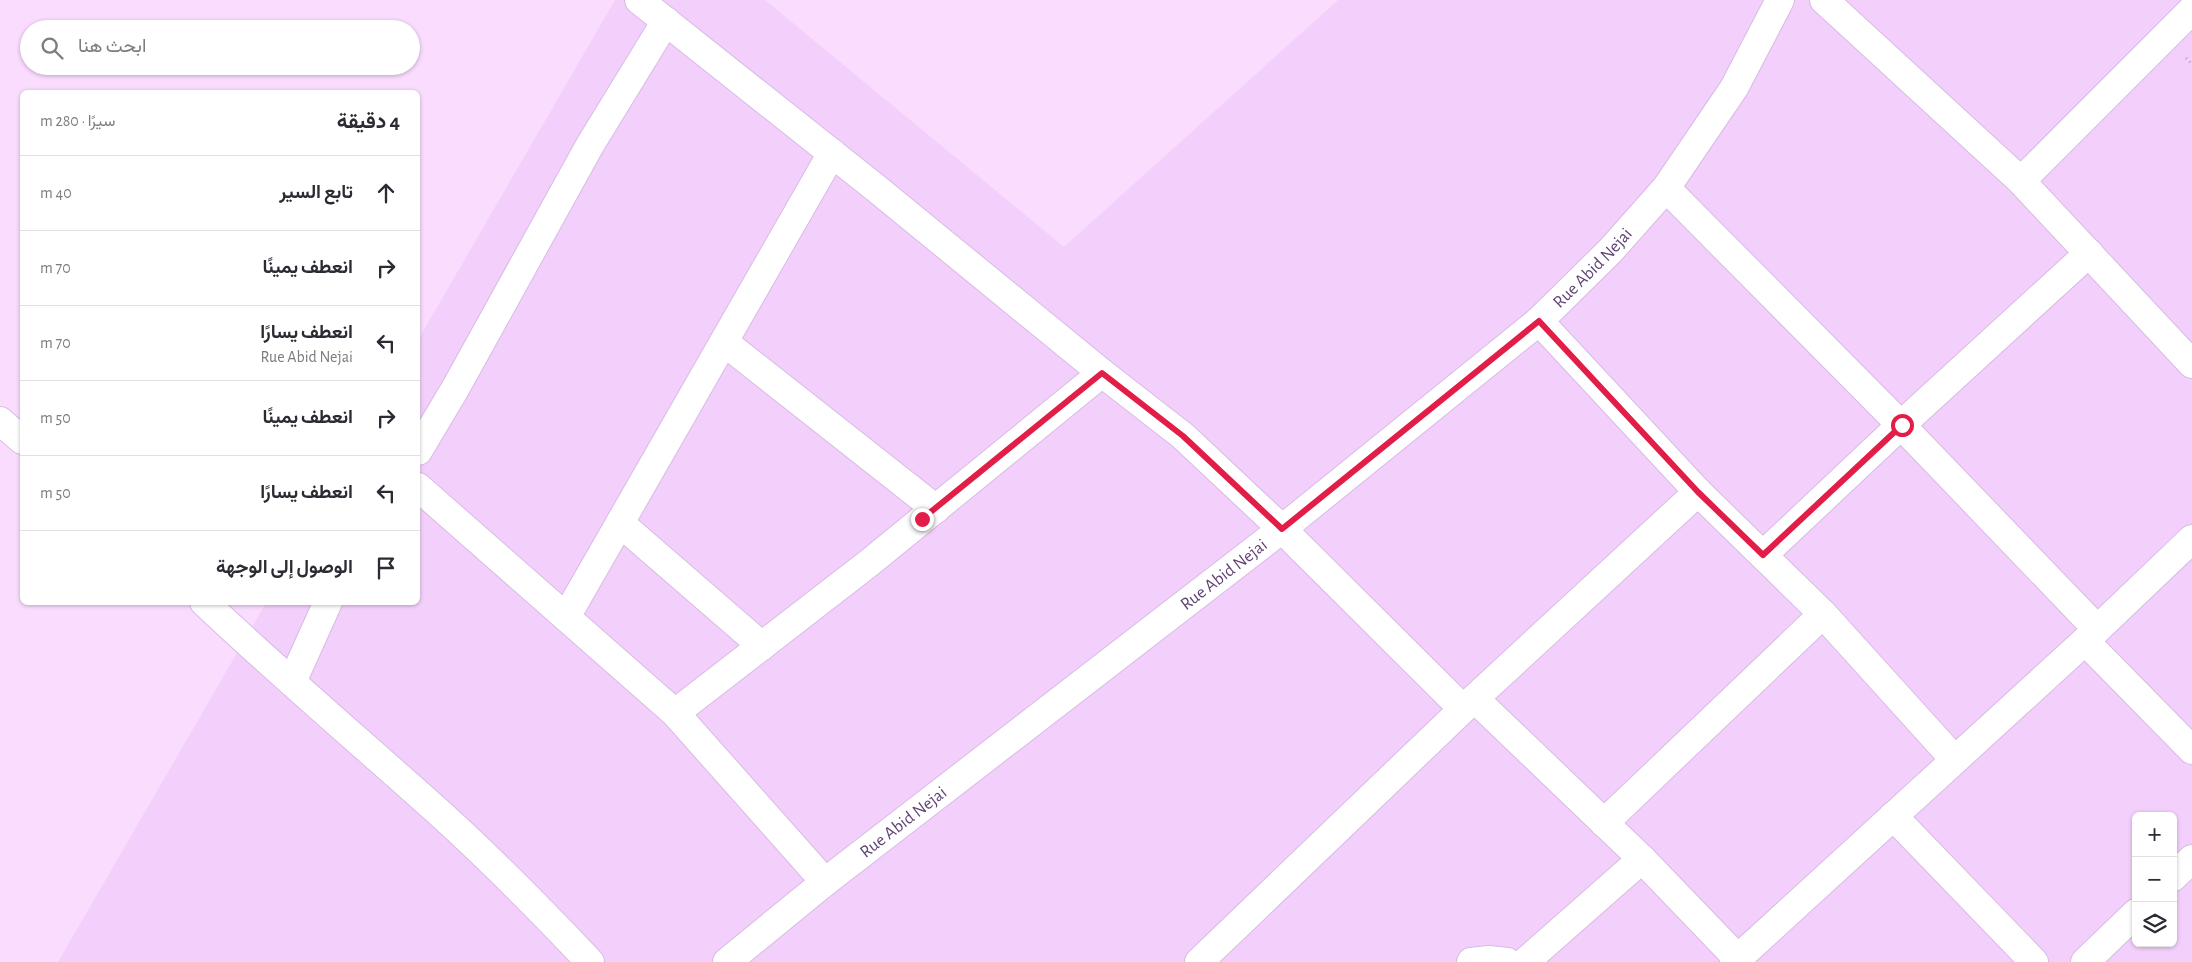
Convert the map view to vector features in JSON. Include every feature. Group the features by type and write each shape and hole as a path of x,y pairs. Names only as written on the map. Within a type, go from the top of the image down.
{"street":[{"path":"639,0 1183,436 1469,704 1604,822 1642,859 1738,961 1954,758 2091,635 2192,539"},
{"name":"Rue Abid Nejai","path":"727,962 825,882 1282,529 1539,321 1611,250 1666,188 1734,88 1780,0"},
{"path":"1824,0 2021,181 2192,364"},
{"path":"2021,181 2192,10"},
{"path":"420,448 455,389 590,145 666,21"},
{"path":"566,618 832,153"},
{"path":"1666,188 1902,425 2192,750"},
{"path":"1763,555 2089,253"},
{"path":"1539,321 1698,492 1823,614 1954,758"},
{"path":"724,342 936,509"},
{"path":"675,713 936,509 1102,373"},
{"path":"0,421 20,438"},
{"path":"420,489 675,713 825,882"},
{"path":"1199,962 1469,704 1698,492"},
{"path":"620,523 762,646"},
{"path":"207,605 266,661 426,800 502,871 590,962"},
{"path":"292,682 327,605"},
{"path":"1604,822 1823,614"},
{"path":"1893,816 2034,962"},
{"path":"1525,962 1642,859"},
{"path":"2177,873 2192,859"},
{"path":"2085,962 2132,917"},
{"path":"1471,962 1489,960 1507,962"}],"shaded area":[{"path":"615,0 765,0 1064,247 1338,0 2192,0 2192,962 58,962 265,605 420,605 420,337"}],"route":[{"path":"922,519 1102,373 1183,436 1282,529 1539,321 1698,492 1763,555 1902,425"}]}
